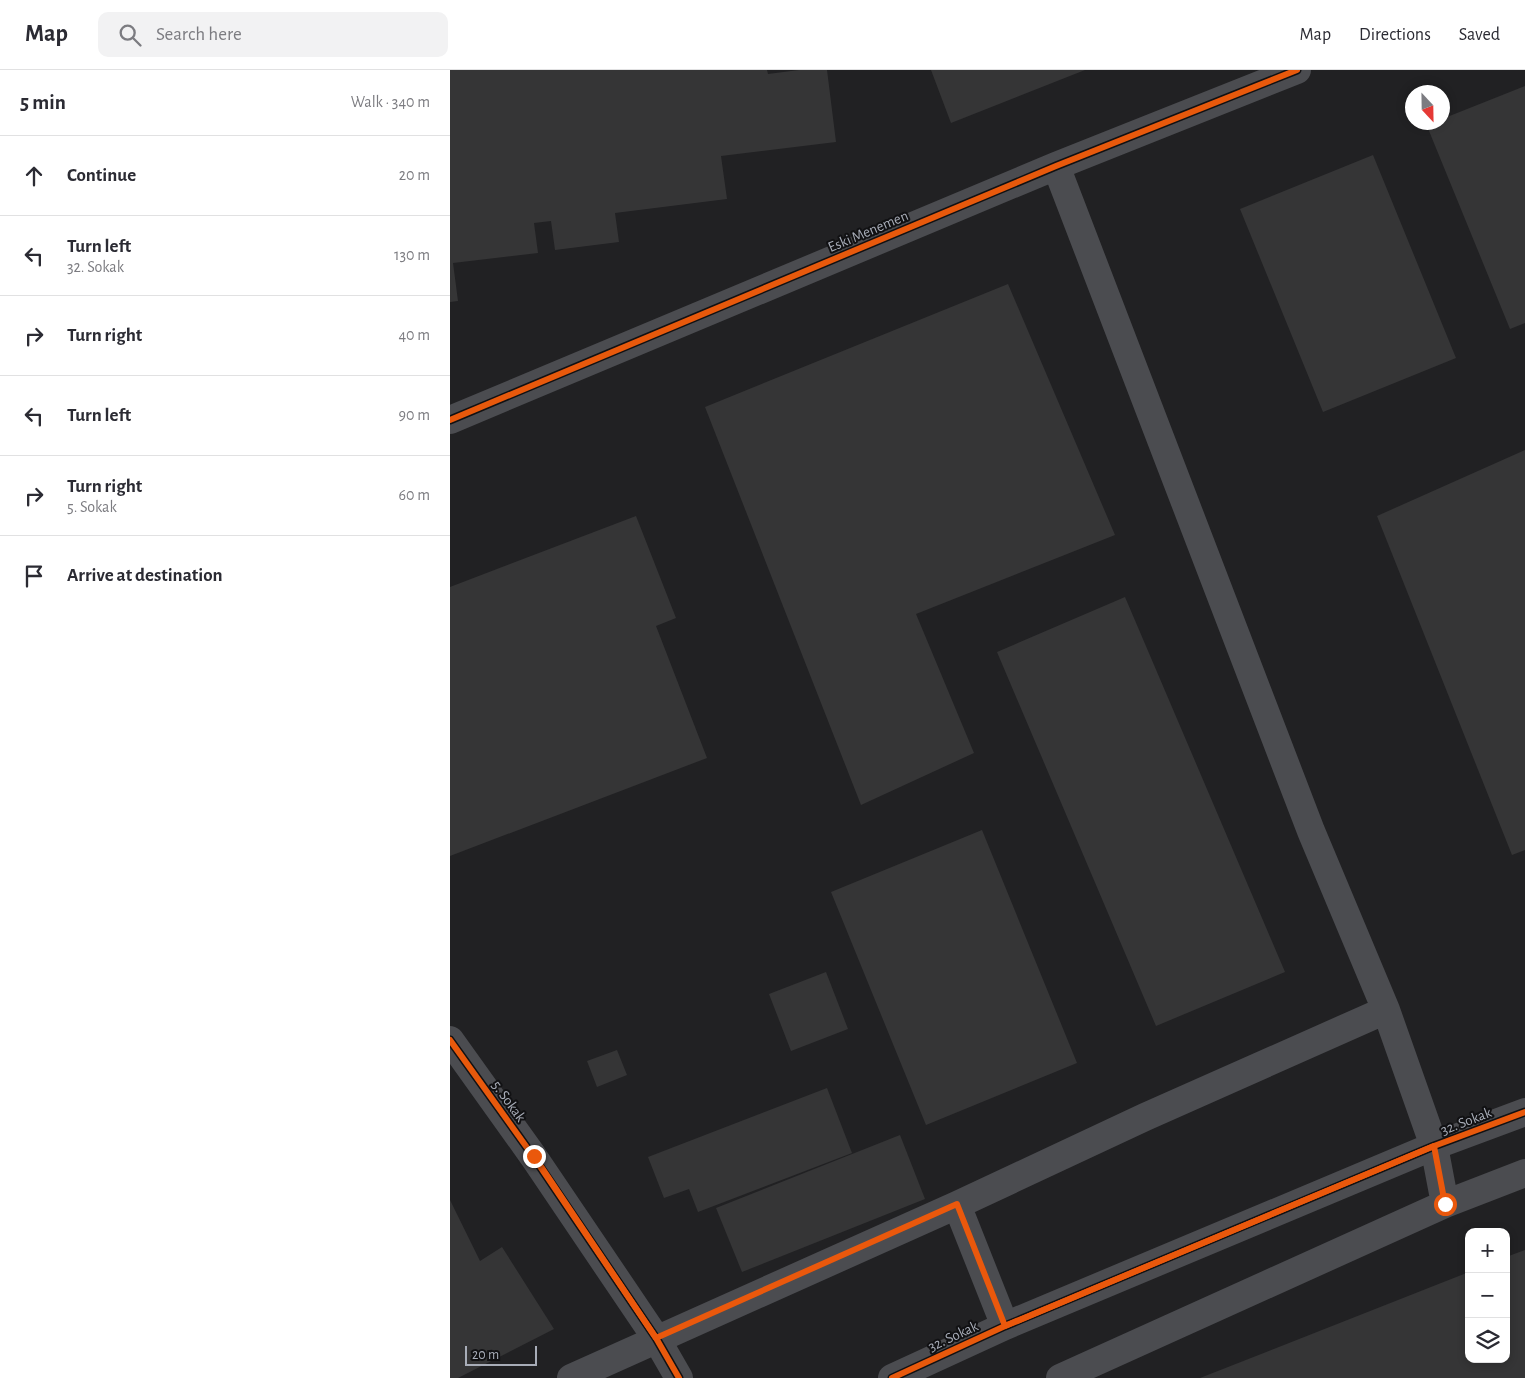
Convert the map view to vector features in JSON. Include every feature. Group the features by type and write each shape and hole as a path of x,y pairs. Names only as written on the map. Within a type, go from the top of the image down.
{"street":[{"name":"Eski Menemen","path":"450,420 1056,166 1297,70"},
{"path":"1056,166 1308,821 1386,1010 1434,1146 1445,1204"},
{"path":"571,1378 1145,1117 1386,1010"},
{"name":"5. Sokak","path":"450,1040 534,1156 656,1338 679,1378"},
{"name":"32. Sokak","path":"892,1378 1005,1326 1434,1146 1525,1112"},
{"path":"1060,1378 1445,1204 1525,1173"},
{"path":"957,1204 1005,1326"}],"shaded area":[{"path":"450,70 1525,70 1525,1378 450,1378"}],"building":[{"path":"450,70 767,70 768,74 799,70 827,70 836,142 721,156 727,199 615,213 619,242 555,250 551,221 534,223 538,253 453,263 458,301 450,302"},
{"path":"931,70 1085,70 951,123"},
{"path":"1525,86 1525,323 1510,329 1429,130 1450,130 1450,116"},
{"path":"1373,155 1456,358 1323,412 1240,209"},
{"path":"1008,284 1115,535 916,614 974,753 861,805 705,407"},
{"path":"1525,450 1525,850 1512,855 1377,516"},
{"path":"636,516 676,618 656,626 707,758 450,856 450,587"},
{"path":"1125,597 1285,972 1156,1026 997,652"},
{"path":"982,830 1077,1063 926,1125 831,892"},
{"path":"826,972 848,1029 791,1051 769,994"},
{"path":"617,1050 627,1075 597,1087 587,1061"},
{"path":"827,1088 852,1153 698,1212 689,1189 664,1198 648,1157"},
{"path":"900,1135 925,1199 742,1272 716,1208"},
{"path":"450,1200 480,1261 502,1247 554,1329 458,1378 450,1378"},
{"path":"1525,1250 1525,1378 1200,1378 1465,1274 1465,1363 1510,1363 1510,1256"}],"cycle path":[{"path":"450,420 1056,166 1297,70"},
{"path":"450,1040 533,1156 656,1338 679,1378"},
{"path":"892,1378 1005,1326 1434,1146 1525,1112"}],"route":[{"path":"534,1156 656,1338 957,1204 1005,1326 1434,1146 1445,1204"}]}
